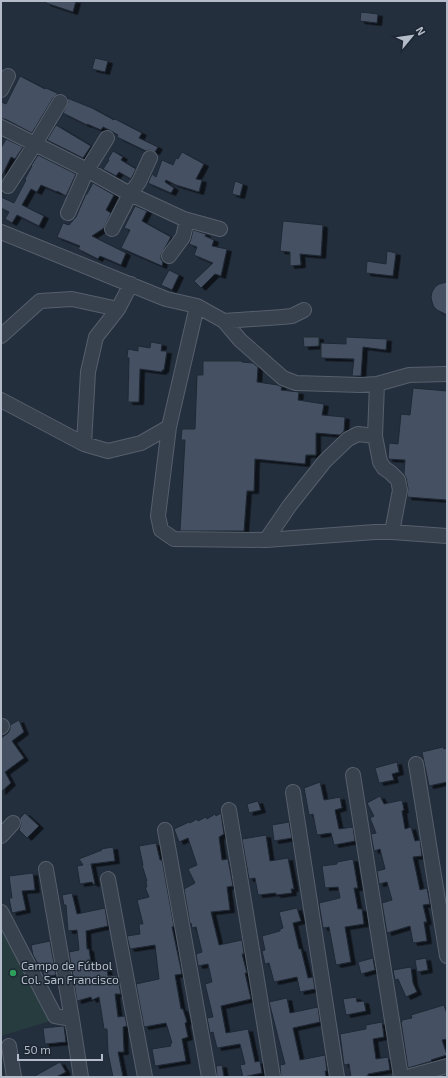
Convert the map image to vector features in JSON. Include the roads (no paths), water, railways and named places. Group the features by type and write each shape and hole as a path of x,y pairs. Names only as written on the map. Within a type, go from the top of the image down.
{"street":[{"path":"1,90 8,76"},
{"path":"8,186 60,102"},
{"path":"1,127 87,170 130,194 187,220 220,229"},
{"path":"68,213 87,170 107,138"},
{"path":"112,229 130,194 139,182 150,158"},
{"path":"169,256 183,237 187,220"},
{"path":"1,232 166,298 197,306 224,321 240,340 283,378 296,383 360,385 377,384 409,375 446,374"},
{"path":"84,444 88,372 96,337 118,308 131,284"},
{"path":"1,336 40,301 72,299 118,308"},
{"path":"197,306 169,427 158,516 162,530 174,539 266,540 375,532 447,536"},
{"path":"224,321 292,316 304,310"},
{"path":"377,384 375,436 380,462 384,468 398,480 400,490 392,532"},
{"path":"1,400 84,444 108,451 141,443 169,427"},
{"path":"266,540 290,505 325,462 348,439 358,434 375,436"},
{"path":"416,764 447,956"},
{"path":"353,775 401,1077"},
{"path":"293,792 337,1077"},
{"path":"229,810 273,1077"},
{"path":"1,836 13,823"},
{"path":"165,830 209,1077"},
{"path":"46,869 81,1077"},
{"path":"108,879 145,1077"},
{"path":"1,912 54,1016 72,1019"},
{"path":"9,1046 14,1077"},
{"path":"407,1077 447,1066"}],"place":[{"name":"Campo de Fútbol Col. San Francisco","path":"13,973"}]}
